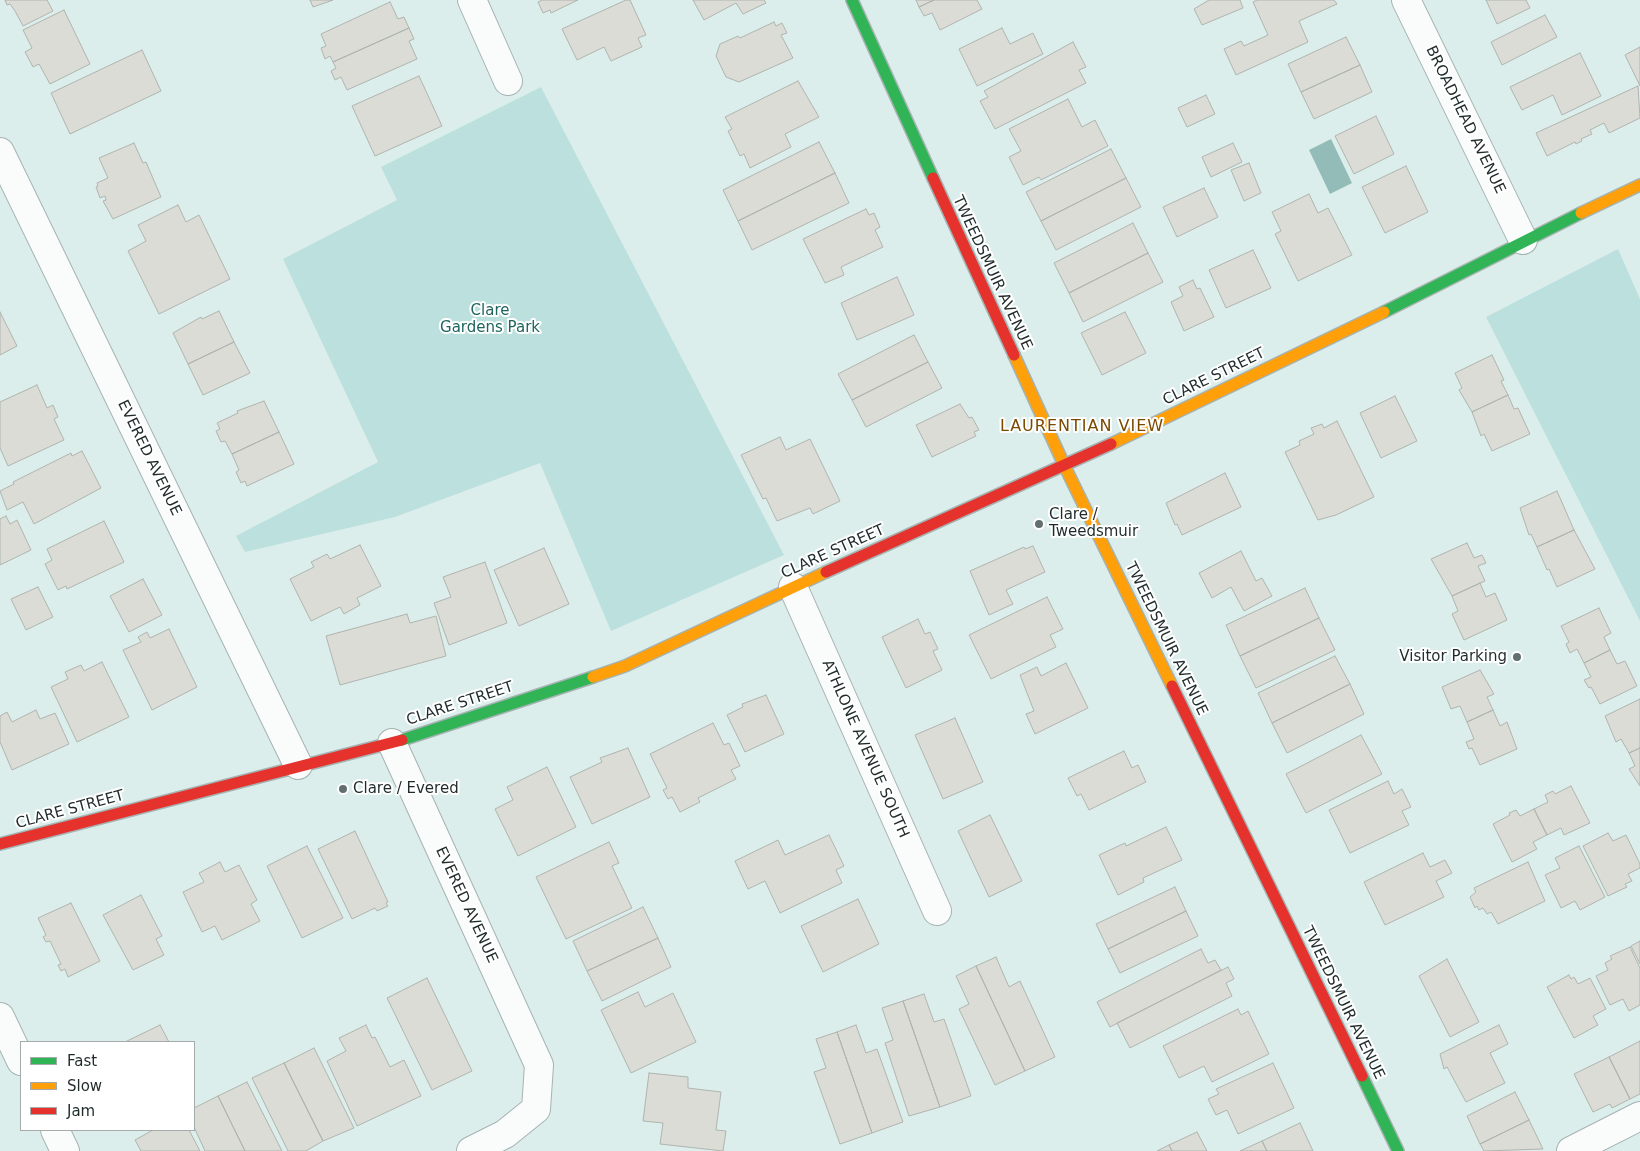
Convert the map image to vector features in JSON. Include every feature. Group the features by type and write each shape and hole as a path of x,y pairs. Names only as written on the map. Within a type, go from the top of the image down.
{"street":[{"path":"472,0 508,81"},
{"name":"TWEEDSMUIR AVENUE","path":"852,0 1065,467 1398,1151"},
{"name":"BROADHEAD AVENUE","path":"1406,0 1523,240"},
{"name":"EVERED AVENUE","path":"0,152 298,765"},
{"name":"CLARE STREET","path":"0,844 298,765 392,743 624,666 794,587 1065,467 1404,302 1523,240 1640,185"},
{"name":"ATHLONE AVENUE SOUTH","path":"794,587 937,912"},
{"name":"EVERED AVENUE","path":"392,743 539,1068 536,1109 505,1134 471,1151"},
{"path":"0,1017 20,1059"},
{"path":"1571,1151 1640,1116"},
{"path":"55,1131 65,1151"}],"green space":[{"name":"Clare Gardens Park","path":"541,87 784,555 611,631 540,463 395,517 245,552 236,536 378,462 283,259 397,200 381,167"},
{"path":"1618,249 1640,299 1640,621 1486,317"}],"shaded area":[{"path":"1331,139 1352,183 1330,194 1309,150"}],"building":[{"path":"5,0 47,0 53,11 23,26 15,11 10,4 7,5"},
{"path":"310,0 333,0 313,7"},
{"path":"542,0 578,0 551,13 550,10 543,13 538,2"},
{"path":"626,0 630,0 646,35 638,38 642,47 611,61 604,47 577,60 562,29"},
{"path":"693,0 764,0 766,3 743,14 736,3 704,20"},
{"path":"916,0 934,0 919,7"},
{"path":"934,0 977,0 982,9 940,30 932,13 924,16 919,7"},
{"path":"1209,0 1240,0 1243,8 1202,25 1194,9"},
{"path":"1257,0 1334,0 1337,4 1299,21 1308,42 1236,75 1224,49 1241,41 1244,46 1268,35 1253,2"},
{"path":"1486,0 1526,0 1530,8 1497,24"},
{"path":"390,2 398,19 404,17 409,28 333,62 330,56 325,59 321,48 326,46 321,34"},
{"path":"64,10 90,64 50,84 39,64 33,67 25,52 32,48 23,30"},
{"path":"1545,15 1557,37 1502,65 1491,42"},
{"path":"774,22 776,26 782,23 787,33 781,35 793,58 739,82 726,77 716,56 720,44 738,36 740,38"},
{"path":"409,28 414,39 409,41 417,59 347,90 341,77 335,80 331,71 336,68 333,62"},
{"path":"1002,28 1010,44 1033,33 1043,54 977,86 959,49"},
{"path":"1346,37 1360,65 1301,92 1288,64"},
{"path":"1073,42 1086,67 1079,70 1086,83 995,129 980,101 988,97 984,91"},
{"path":"1640,47 1640,86 1625,55"},
{"path":"142,50 161,91 70,134 51,93"},
{"path":"1580,53 1601,96 1562,115 1553,95 1522,110 1510,87"},
{"path":"1360,65 1372,92 1314,119 1301,92"},
{"path":"419,76 442,126 375,156 352,106"},
{"path":"798,81 819,117 785,134 791,147 750,168 744,154 740,156 728,131 732,129 725,117"},
{"path":"1638,86 1640,118 1609,133 1604,123 1590,130 1592,134 1581,139 1582,141 1576,144 1575,142 1547,156 1536,133"},
{"path":"1206,95 1215,114 1187,127 1178,108"},
{"path":"1068,99 1082,127 1095,120 1108,146 1041,180 1039,177 1023,185 1009,157 1021,151 1009,129"},
{"path":"1376,116 1394,154 1354,174 1335,136"},
{"path":"819,142 835,173 738,221 723,190"},
{"path":"134,143 143,163 146,162 161,197 113,219 103,201 106,200 105,196 100,198 96,187 98,186 97,183 108,178 99,158"},
{"path":"1233,143 1242,162 1211,177 1202,157"},
{"path":"1111,149 1126,178 1041,221 1026,192"},
{"path":"1249,163 1261,193 1244,201 1231,170"},
{"path":"1406,166 1428,212 1385,233 1362,187"},
{"path":"835,173 849,203 752,250 738,221"},
{"path":"1126,178 1141,207 1056,250 1041,221"},
{"path":"1204,188 1218,217 1177,237 1163,207"},
{"path":"1309,194 1318,213 1328,208 1352,255 1298,281 1275,234 1281,231 1272,212"},
{"path":"178,205 186,222 199,215 230,279 159,314 128,251 146,241 138,225"},
{"path":"866,209 869,215 874,213 880,227 875,230 883,247 841,267 844,275 825,283 803,239"},
{"path":"1133,223 1148,253 1069,293 1054,263"},
{"path":"1253,250 1271,288 1226,308 1209,270"},
{"path":"1148,253 1163,282 1083,322 1069,293"},
{"path":"897,277 914,315 857,340 841,303"},
{"path":"1193,280 1197,289 1200,288 1214,317 1184,331 1171,302 1183,296 1179,287"},
{"path":"219,311 234,342 188,364 173,333 201,317 202,319"},
{"path":"0,312 17,346 0,355"},
{"path":"1125,312 1146,353 1102,375 1081,333"},
{"path":"914,335 928,362 852,400 838,374"},
{"path":"234,342 250,373 203,395 188,364"},
{"path":"1492,355 1504,380 1501,381 1508,395 1472,412 1459,390 1462,388 1455,373"},
{"path":"928,362 942,388 866,427 852,400"},
{"path":"37,385 47,408 53,405 58,417 54,419 64,440 8,466 0,448 0,402"},
{"path":"1508,395 1514,409 1518,408 1530,434 1492,451 1484,434 1481,436 1472,412"},
{"path":"1395,396 1417,441 1381,458 1360,413"},
{"path":"264,401 279,432 232,454 225,441 221,442 216,431 220,429 217,423 238,413 237,411"},
{"path":"960,404 969,418 972,417 979,430 974,432 976,436 932,457 916,425"},
{"path":"1337,421 1374,497 1336,515 1318,520 1285,452 1300,445 1299,441 1314,434 1311,428 1322,424 1324,428"},
{"path":"279,432 294,464 247,486 245,481 241,483 236,472 239,470 232,454"},
{"path":"780,437 786,450 810,439 840,501 813,514 810,508 777,521 766,498 763,499 741,455"},
{"path":"82,451 101,488 34,524 23,502 7,510 0,491 14,484 13,482 71,453 72,456"},
{"path":"1225,473 1241,507 1182,535 1177,524 1175,525 1166,503"},
{"path":"1557,491 1574,530 1537,547 1531,534 1529,535 1520,508"},
{"path":"6,516 10,524 17,520 31,550 0,565 0,519"},
{"path":"104,521 124,562 67,589 66,586 58,590 45,564 52,560 47,549"},
{"path":"1574,530 1595,569 1557,587 1537,547"},
{"path":"1467,543 1474,558 1482,555 1486,563 1478,566 1485,581 1452,596 1431,559"},
{"path":"360,545 381,586 357,598 360,605 344,614 340,607 311,621 290,579 314,567 311,562 327,554 330,559"},
{"path":"1033,546 1045,572 1006,590 1013,604 989,615 970,571 1024,547 1025,549"},
{"path":"544,548 569,604 519,626 494,570"},
{"path":"1241,551 1256,581 1262,578 1272,596 1244,611 1231,587 1212,598 1199,573"},
{"path":"485,562 507,623 449,645 434,603 451,597 443,577"},
{"path":"143,579 162,615 129,632 110,596"},
{"path":"1480,583 1486,597 1495,593 1507,620 1464,640 1452,614 1458,611 1452,596"},
{"path":"38,587 53,617 26,630 11,599"},
{"path":"1305,588 1319,618 1240,656 1226,625"},
{"path":"1047,597 1063,629 1050,635 1056,647 991,679 969,635"},
{"path":"1599,608 1611,633 1604,637 1610,650 1584,663 1577,649 1570,653 1566,644 1569,642 1561,626"},
{"path":"407,614 410,623 436,616 446,656 340,685 326,636"},
{"path":"1319,618 1335,650 1256,688 1240,656"},
{"path":"918,619 925,634 930,632 938,649 933,651 942,670 906,688 882,637"},
{"path":"169,629 197,687 152,710 123,650 141,642 138,637 147,632 150,638"},
{"path":"1610,650 1617,664 1625,661 1637,686 1600,704 1591,687 1589,688 1584,680 1591,677 1584,663"},
{"path":"1335,656 1350,684 1272,723 1258,693"},
{"path":"102,662 129,717 77,742 51,687 68,679 65,672 81,665 84,671"},
{"path":"1066,663 1088,708 1035,734 1026,714 1034,711 1020,675 1037,667 1041,676"},
{"path":"1480,670 1494,694 1487,697 1493,710 1467,722 1460,706 1451,709 1442,687"},
{"path":"1350,684 1364,714 1287,753 1272,723"},
{"path":"766,695 784,734 745,752 727,715 743,707 742,704"},
{"path":"1640,699 1640,748 1629,753 1621,739 1616,742 1605,716"},
{"path":"36,710 40,719 55,713 69,744 12,770 0,742 0,716 7,712 12,722"},
{"path":"1493,710 1500,726 1507,722 1517,749 1480,765 1472,748 1469,749 1466,742 1474,739 1467,722"},
{"path":"955,718 983,782 943,799 915,735"},
{"path":"713,723 724,745 729,743 740,766 731,770 736,779 698,798 700,802 680,812 672,797 668,799 663,790 667,788 650,754"},
{"path":"1361,735 1382,774 1306,813 1286,774"},
{"path":"628,748 650,797 592,824 570,777 602,762 600,758"},
{"path":"1640,748 1640,786 1629,769 1635,766 1629,753"},
{"path":"1124,751 1132,768 1138,765 1146,782 1089,810 1081,794 1077,796 1068,778"},
{"path":"547,767 576,827 518,856 495,809 513,800 507,787"},
{"path":"1388,781 1394,794 1402,789 1411,807 1402,811 1409,825 1350,853 1329,810"},
{"path":"1571,786 1590,823 1564,835 1561,828 1547,835 1534,809 1548,802 1545,795 1553,791 1555,794"},
{"path":"1534,809 1547,835 1533,842 1537,849 1512,862 1493,824 1516,810 1520,816"},
{"path":"990,815 1022,881 989,897 958,831"},
{"path":"1166,827 1182,860 1143,878 1144,882 1118,895 1099,855 1125,843 1126,846"},
{"path":"355,831 388,902 386,903 388,906 377,911 375,908 352,919 318,849"},
{"path":"1608,833 1613,841 1626,835 1640,864 1640,868 1628,874 1632,881 1625,884 1627,887 1608,896 1583,846"},
{"path":"829,835 844,866 836,870 842,883 780,913 765,881 748,889 735,861 778,840 785,855"},
{"path":"609,842 619,863 612,866 632,908 566,939 536,877"},
{"path":"307,846 343,918 302,938 267,866"},
{"path":"1579,846 1605,897 1580,910 1575,901 1561,908 1545,875 1560,868 1555,858"},
{"path":"1423,853 1430,867 1445,860 1452,873 1436,881 1444,897 1385,925 1364,882"},
{"path":"220,862 225,872 239,865 257,900 251,904 260,921 222,940 215,926 202,932 183,892 204,882 199,873"},
{"path":"1528,862 1545,901 1498,924 1491,912 1487,914 1483,908 1479,910 1477,906 1475,908 1470,897 1476,892 1474,888"},
{"path":"1175,887 1186,911 1108,949 1096,924"},
{"path":"141,895 162,936 156,939 164,955 133,970 103,915"},
{"path":"858,899 879,944 823,972 801,926"},
{"path":"71,903 100,961 68,977 65,969 61,971 58,965 61,964 50,941 46,942 43,937 46,935 38,918"},
{"path":"643,907 658,938 587,971 573,941"},
{"path":"1186,911 1198,936 1120,973 1108,949"},
{"path":"658,938 671,967 602,1001 587,971"},
{"path":"1640,941 1640,964 1631,946"},
{"path":"1630,947 1640,968 1640,1005 1629,1011 1623,999 1610,1005 1596,976 1608,970 1605,963 1612,959 1610,956"},
{"path":"1201,949 1208,963 1215,960 1221,970 1110,1027 1097,1002"},
{"path":"996,957 1009,987 1020,981 1055,1057 1025,1071 976,966"},
{"path":"1447,959 1479,1022 1450,1037 1419,976"},
{"path":"976,966 1025,1071 995,1085 959,1009 969,1004 956,976"},
{"path":"1228,967 1234,979 1226,983 1232,996 1130,1048 1117,1023"},
{"path":"1569,975 1571,979 1574,977 1578,984 1590,978 1606,1009 1593,1016 1598,1025 1574,1038 1547,987"},
{"path":"427,978 472,1071 432,1090 387,998"},
{"path":"638,992 645,1007 673,993 696,1042 631,1073 601,1010"},
{"path":"924,994 934,1022 944,1019 971,1096 940,1107 903,1001"},
{"path":"903,1001 940,1107 909,1116 885,1043 893,1040 882,1008"},
{"path":"1238,1009 1241,1015 1248,1011 1269,1054 1212,1082 1204,1066 1179,1078 1163,1046"},
{"path":"160,1025 168,1041 127,1041"},
{"path":"366,1025 372,1038 375,1037 390,1067 404,1060 421,1096 357,1126 327,1061 346,1051 339,1038"},
{"path":"856,1025 866,1053 877,1049 903,1122 872,1133 837,1032"},
{"path":"1499,1025 1508,1044 1490,1053 1505,1083 1466,1102 1447,1067 1444,1069 1440,1054"},
{"path":"837,1032 872,1133 840,1144 814,1072 826,1068 816,1039"},
{"path":"1640,1041 1640,1094 1630,1099 1609,1057"},
{"path":"314,1048 354,1128 323,1141 284,1063"},
{"path":"1609,1057 1630,1099 1612,1108 1610,1104 1593,1112 1574,1074"},
{"path":"284,1063 323,1141 306,1151 288,1151 252,1078"},
{"path":"1273,1063 1294,1108 1238,1134 1227,1110 1216,1115 1208,1099 1219,1094 1216,1089"},
{"path":"649,1073 688,1077 688,1088 721,1092 716,1130 726,1131 723,1151 660,1144 663,1123 643,1121"},
{"path":"247,1082 282,1151 245,1151 218,1096"},
{"path":"1515,1092 1529,1120 1480,1144 1467,1116"},
{"path":"218,1096 245,1151 205,1151 195,1129 195,1108"},
{"path":"1529,1120 1543,1149 1484,1151 1480,1144"},
{"path":"1300,1123 1313,1151 1267,1151 1262,1141"},
{"path":"151,1131 190,1131 200,1151 141,1151 135,1140"},
{"path":"1197,1132 1207,1151 1172,1151 1169,1145"},
{"path":"1262,1141 1267,1151 1240,1151"},
{"path":"1169,1145 1172,1151 1157,1151"}],"traffic: fast":[{"path":"852,0 933,178"},
{"path":"1384,312 1581,213"},
{"path":"402,740 593,677"},
{"path":"1362,1076 1398,1151"}],"traffic: slow":[{"path":"1581,213 1640,185"},
{"path":"1111,444 1384,312"},
{"path":"1014,355 1065,467 1172,686"},
{"path":"593,677 625,666 826,572"}],"traffic: jam":[{"path":"933,178 1014,355"},
{"path":"826,572 1111,444"},
{"path":"1172,686 1362,1076"},
{"path":"0,844 402,740"}],"place":[{"name":"Clare / Tweedsmuir","path":"1039,524"},
{"name":"Visitor Parking","path":"1517,657"},
{"name":"Clare / Evered","path":"343,789"}],"district":[{"name":"LAURENTIAN VIEW","path":"1082,427"}]}
